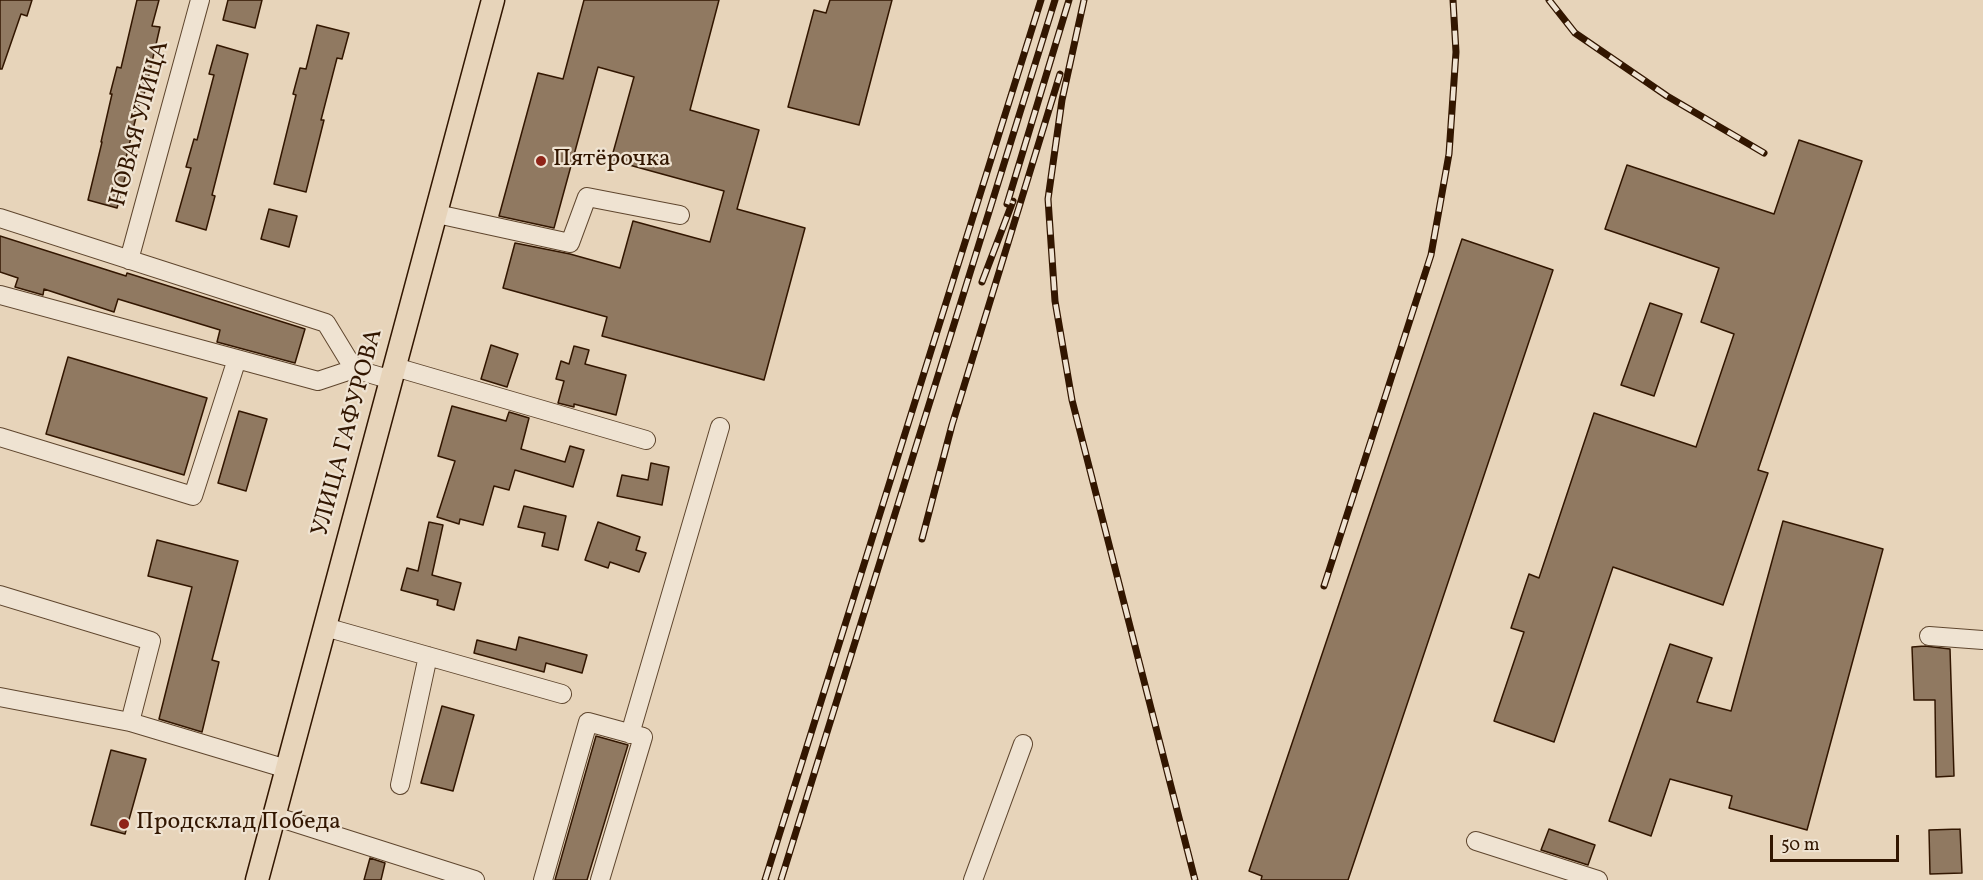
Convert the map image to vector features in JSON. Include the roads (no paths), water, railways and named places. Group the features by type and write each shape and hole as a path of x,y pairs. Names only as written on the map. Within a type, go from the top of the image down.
{"main road":[{"name":"УЛИЦА ГАФУРОВА","path":"257,880 493,0"}],"street":[{"name":"НОВАЯ УЛИЦА","path":"129,260 200,0"},
{"path":"436,214 570,243 587,197 680,215"},
{"path":"0,218 326,323 354,369"},
{"path":"0,295 318,381 354,369 454,383 646,440"},
{"path":"0,437 194,496 237,359"},
{"path":"630,734 720,427"},
{"path":"0,595 151,641 130,722"},
{"path":"325,627 562,694"},
{"path":"1929,636 1983,640"},
{"path":"400,785 428,656"},
{"path":"0,697 130,722 287,769"},
{"path":"543,880 588,723 643,737 600,880"},
{"path":"973,880 1023,744"},
{"path":"274,816 475,880"},
{"path":"1476,841 1598,880"}],"railway":[{"path":"765,880 1041,0"},
{"path":"781,880 1055,0"},
{"path":"1007,204 1069,0"},
{"path":"1084,0 1062,100 1048,199 1055,301 1072,400 1195,880"},
{"path":"1324,586 1431,255 1449,154 1456,52 1453,0"},
{"path":"1549,0 1575,33 1667,96 1764,153"},
{"path":"922,539 952,425 1060,74"},
{"path":"982,282 1013,201"}],"place":[{"name":"Пятёрочка","path":"541,161"},
{"name":"Продсклад Победа","path":"124,824"}]}
